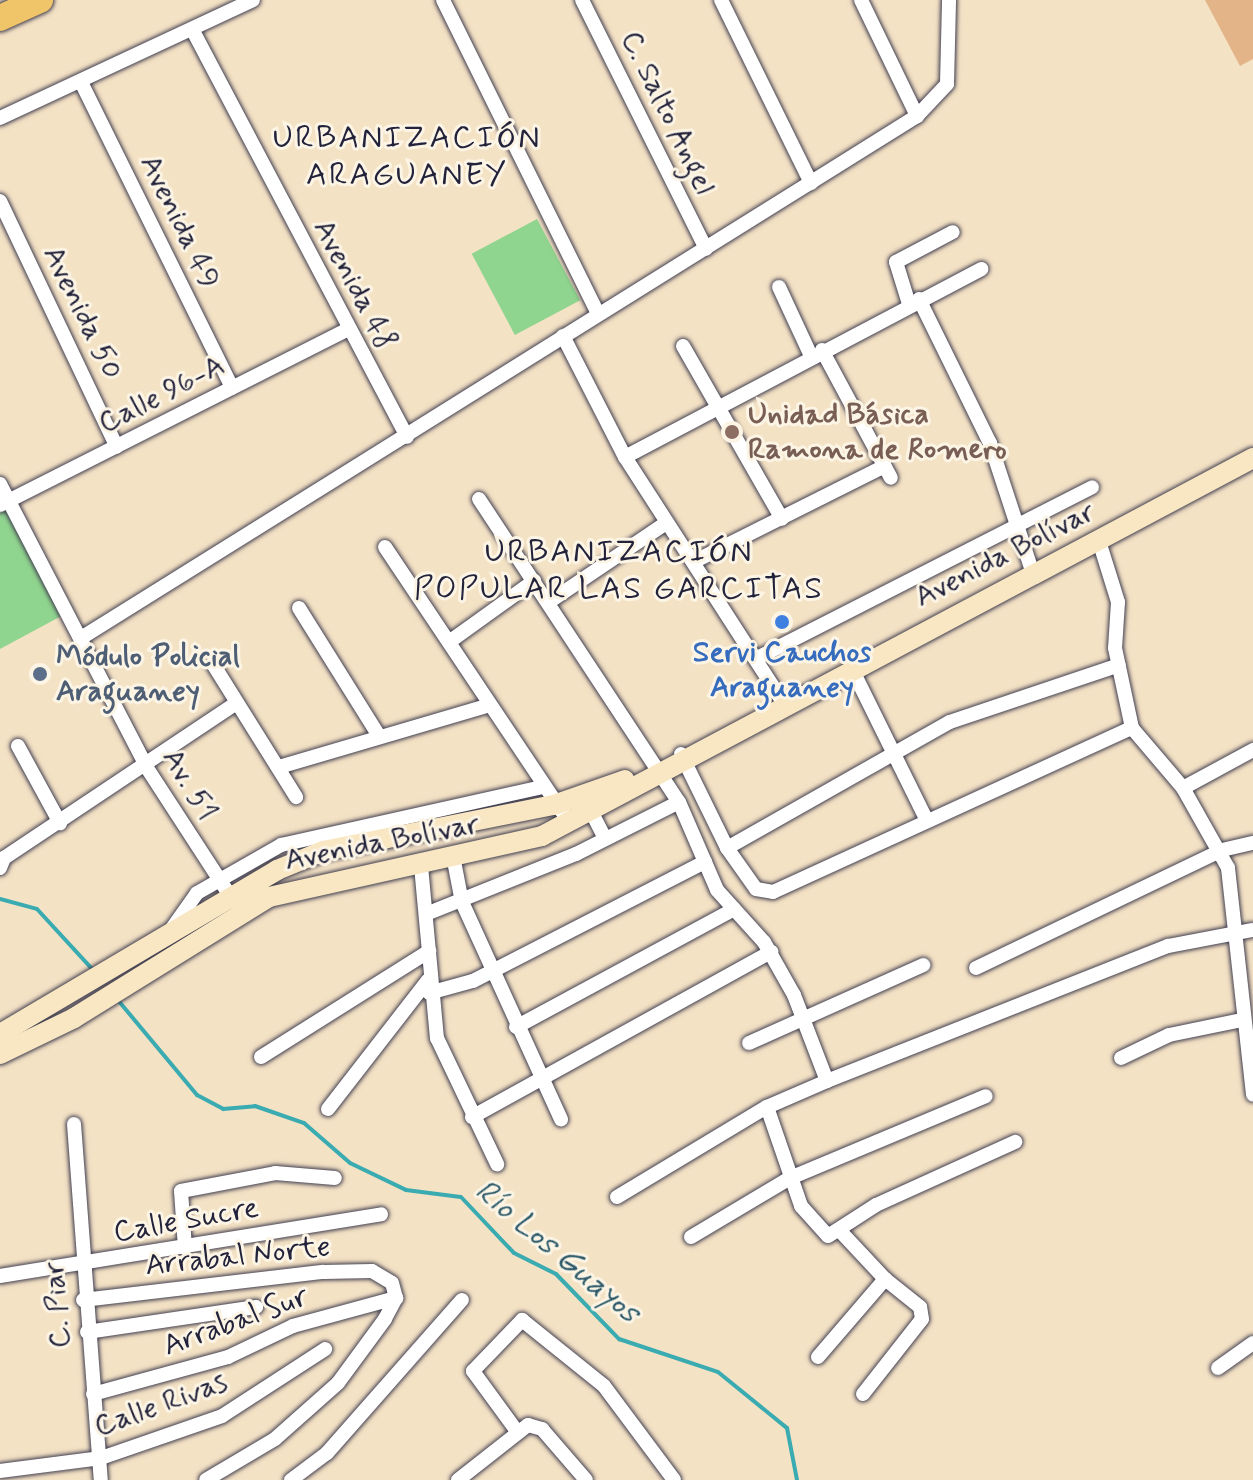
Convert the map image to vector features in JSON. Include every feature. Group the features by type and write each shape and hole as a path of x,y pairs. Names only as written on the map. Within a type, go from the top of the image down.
{"highway":[{"path":"0,18 40,0"}],"main road":[{"name":"Avenida Bolívar","path":"0,1034 74,997 161,947 302,886 454,861 569,822 851,667 1099,541 1253,458"},
{"name":"Avenida Bolívar","path":"0,1054 74,1018 161,947 222,886 323,851 440,828 673,763"}],"street":[{"path":"0,118 83,86 253,0"},
{"path":"443,0 598,313"},
{"name":"C. Salto Angel","path":"582,0 706,249"},
{"path":"721,0 811,183"},
{"path":"861,0 917,116"},
{"path":"81,638 917,116 947,84 949,0"},
{"name":"Avenida 48","path":"192,29 347,330 407,437"},
{"name":"Avenida 49","path":"83,86 229,382"},
{"name":"Avenida 50","path":"0,201 117,447"},
{"path":"953,232 896,262 1022,523 1033,574"},
{"path":"625,457 981,269"},
{"path":"695,561 888,472 779,287"},
{"name":"Calle 96-A","path":"4,503 117,447 229,382 347,330"},
{"path":"563,336 625,457 666,523 695,561 784,704"},
{"path":"683,346 782,519"},
{"name":"Av. 51","path":"0,484 4,503 81,638 147,768 241,911"},
{"path":"757,658 1092,487"},
{"path":"479,499 549,602 673,763 756,889 773,892 925,817 1132,728"},
{"path":"549,602 666,523"},
{"path":"1099,541 1118,602 1119,665 1132,728 1183,788 1222,850 1246,931 1245,1009 1253,1095"},
{"path":"385,547 548,796 569,822"},
{"path":"449,642 534,581"},
{"path":"299,608 379,736"},
{"path":"213,664 235,704 296,797"},
{"path":"727,848 893,753 974,711 1119,665"},
{"path":"851,667 925,817"},
{"path":"2,863 147,768 235,704"},
{"path":"279,767 489,705"},
{"path":"18,746 60,823"},
{"path":"1183,788 1253,750"},
{"path":"673,763 679,802 705,862 734,909 771,952 803,1018 827,1081"},
{"path":"222,886 329,829 434,807 548,796"},
{"path":"426,914 462,902 679,802"},
{"path":"434,807 440,828"},
{"path":"591,811 605,838"},
{"path":"976,968 1222,850 1253,843"},
{"path":"454,861 462,902 540,1082 561,1119"},
{"path":"328,1109 429,986 493,971 705,862"},
{"path":"421,866 429,986 437,1038 497,1164"},
{"path":"516,1027 734,909"},
{"path":"617,1197 767,1107 827,1081 1168,946 1246,931"},
{"path":"261,1057 429,951"},
{"path":"472,1117 771,952"},
{"path":"749,1043 923,965"},
{"path":"1121,1058 1169,1035 1245,1009"},
{"path":"691,1237 790,1178 986,1096"},
{"path":"767,1107 790,1178 821,1234 841,1232 876,1205 1015,1142"},
{"name":"C. Piar","path":"74,1124 79,1266 101,1480"},
{"path":"185,1248 181,1191 275,1173 335,1178"},
{"name":"Calle Sucre","path":"0,1276 79,1266 381,1214"},
{"path":"841,1232 885,1279 920,1307 922,1319 863,1394"},
{"name":"Arrabal Norte","path":"83,1300 323,1272 372,1271 395,1292"},
{"path":"818,1357 885,1279"},
{"path":"206,1480 315,1407 395,1292"},
{"name":"Arrabal Sur","path":"93,1394 228,1357 293,1326 395,1292"},
{"path":"291,1480 327,1453 462,1300"},
{"path":"87,1332 256,1307"},
{"path":"516,1430 473,1371 522,1320 604,1386 674,1480"},
{"path":"1218,1368 1253,1343"},
{"name":"Calle Rivas","path":"0,1471 101,1458 238,1409 325,1349"},
{"path":"458,1480 516,1430 542,1429 586,1480"}],"green space":[{"path":"537,219 580,300 515,335 472,254"},
{"path":"8,505 65,614 0,649 0,509"}],"building":[{"path":"1205,0 1253,0 1253,59 1240,66"}],"waterway":[{"name":"Río Los Guayos","path":"0,899 37,909 93,970"},
{"name":"Río Los Guayos","path":"117,999 197,1095 223,1109 255,1106 304,1123 350,1163 406,1190 461,1197 514,1253 556,1274 619,1339 718,1372 787,1428 797,1480"}],"place":[{"name":"Unidad Básica Ramona de Romero","path":"732,432"},
{"name":"Servi Cauchos Araguaney","path":"782,622"},
{"name":"Módulo Policial Araguaney","path":"40,674"}],"district":[{"name":"URBANIZACIÓN ARAGUANEY","path":"407,158"},
{"name":"URBANIZACIÓN POPULAR LAS GARCITAS","path":"619,572"}]}
